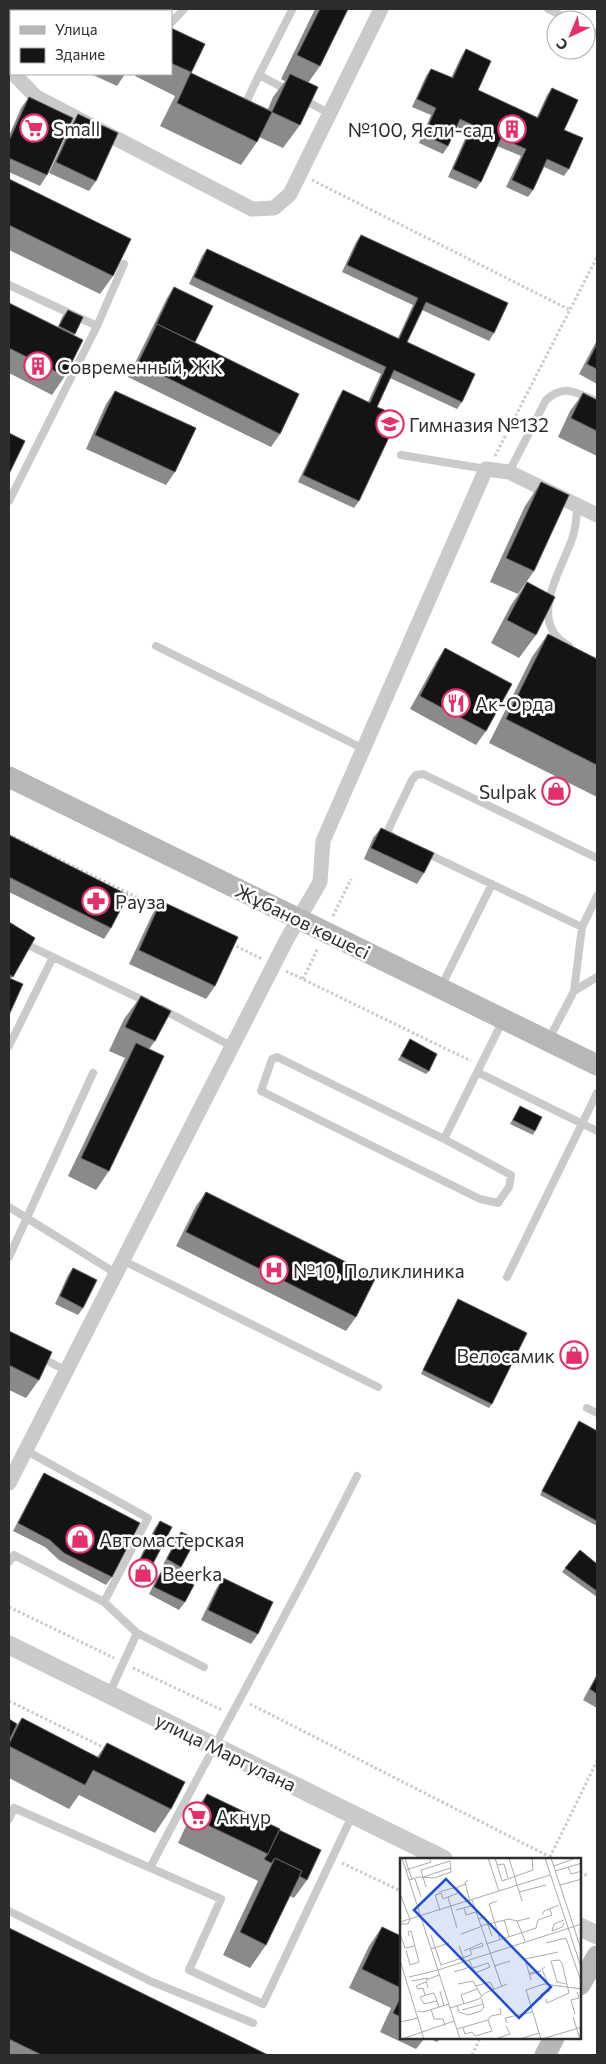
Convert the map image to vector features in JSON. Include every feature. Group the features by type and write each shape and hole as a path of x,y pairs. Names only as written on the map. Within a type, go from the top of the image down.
{"main road":[{"name":"Жұбанов көшесі","path":"9,777 597,1065"},
{"path":"581,1983 597,1956"},
{"path":"545,2055 553,2039"}],"street":[{"path":"15,75 36,97 252,209 274,208 290,194 381,9"},
{"path":"9,1482 274,965 320,882 323,840 486,469 509,472 597,515"},
{"name":"улица Маргулана","path":"9,1644 441,1858"},
{"path":"581,1927 597,1935"}],"lane":[{"path":"172,21 184,9"},
{"path":"242,111 292,10"},
{"path":"259,75 330,114"},
{"path":"9,501 78,356 97,326 124,264"},
{"path":"9,285 97,326"},
{"path":"509,472 546,400 555,392 567,390 597,401"},
{"path":"401,455 486,469"},
{"path":"573,648 565,644 552,628 548,607 551,592 573,537 578,505"},
{"path":"156,646 364,749"},
{"path":"400,840 388,833 389,828 412,780 416,775 423,774 597,858"},
{"path":"417,848 582,928"},
{"path":"440,987 492,884"},
{"path":"548,1040 574,991 582,928 597,896"},
{"path":"9,936 233,1047"},
{"path":"9,1046 53,957"},
{"path":"574,991 597,977"},
{"path":"444,1139 503,1019"},
{"path":"277,1057 444,1139 511,1175 509,1188 498,1203 480,1199 261,1091 272,1060 277,1057"},
{"path":"477,1072 597,1131"},
{"path":"9,1257 93,1073"},
{"path":"507,1277 597,1093"},
{"path":"9,1208 120,1267 378,1387"},
{"path":"34,1354 67,1371"},
{"path":"586,1408 597,1413"},
{"path":"25,1450 148,1518 104,1602"},
{"path":"150,1868 213,1746 301,1587 357,1476"},
{"path":"9,1562 14,1555 104,1602 137,1633 204,1667"},
{"path":"109,1694 137,1633"},
{"path":"9,1819 14,1808 221,1899 189,1970 263,2004 353,1815"},
{"path":"9,1911 150,1980 253,2023"}],"path":[{"path":"300,174 570,310"},
{"path":"486,469 498,453 597,258"},
{"path":"9,835 168,913"},
{"path":"230,943 472,1062 477,1072"},
{"path":"9,1607 220,1709 240,1699 552,1858 597,1761"},
{"path":"9,1701 113,1752"},
{"path":"332,1859 400,1891"},
{"path":"581,1872 588,1876"},
{"path":"472,2055 480,2039"}],"building":[{"path":"320,9 348,9 320,66 297,55"},
{"path":"172,28 205,44 191,73 272,112 257,142 177,103 191,72 172,63"},
{"name":"№100, Ясли-сад","path":"466,49 491,61 478,90 538,118 552,88 578,100 564,130 583,138 569,169 547,159 533,190 512,180 526,149 501,138 481,182 453,169 473,125 460,119 448,146 424,135 436,108 417,99 431,69 453,78"},
{"path":"290,74 318,87 300,125 272,112"},
{"path":"29,97 73,118 47,175 9,158 9,141"},
{"path":"78,114 118,133 96,181 56,162"},
{"path":"9,179 131,239 113,276 9,225"},
{"path":"361,235 508,303 494,333 426,302 407,342 475,374 462,402 394,370 377,407 399,416 359,501 303,475 343,390 370,403 386,367 194,277 207,249 399,339 418,298 347,265"},
{"path":"174,287 213,306 195,342 157,324 155,327"},
{"path":"9,303 83,340 65,376 9,348"},
{"path":"68,310 83,317 75,334 59,326"},
{"path":"157,324 299,394 280,434 138,363"},
{"path":"597,344 597,369 587,364"},
{"path":"115,391 196,428 175,472 95,435"},
{"path":"583,393 597,400 597,431 571,418"},
{"path":"9,433 25,441 9,474"},
{"path":"541,482 569,495 534,571 506,558"},
{"path":"527,582 555,597 536,635 507,620"},
{"path":"548,634 597,659 597,765 506,719"},
{"name":"Ак-Орда","path":"445,648 512,684 486,731 420,696"},
{"path":"381,828 434,853 424,873 371,848"},
{"path":"9,835 128,895 111,928 9,877"},
{"path":"161,901 238,937 215,986 139,950"},
{"path":"9,922 35,938 13,977 9,974"},
{"path":"9,978 23,984 9,1015"},
{"path":"141,996 171,1011 155,1041 125,1027"},
{"path":"410,1039 437,1054 429,1071 401,1056"},
{"path":"136,1043 164,1056 109,1171 81,1158"},
{"path":"520,1106 542,1117 535,1131 513,1120"},
{"name":"№10, Поликлиника","path":"206,1192 376,1277 356,1317 186,1232"},
{"path":"73,1268 97,1280 83,1308 60,1296"},
{"path":"458,1299 527,1333 492,1404 423,1370"},
{"path":"9,1331 52,1352 39,1380 9,1365"},
{"path":"579,1421 597,1431 597,1521 542,1491"},
{"name":"Автомастерская","path":"44,1473 140,1523 112,1577 64,1553 50,1540 18,1523"},
{"path":"160,1521 172,1527 146,1577 134,1572"},
{"path":"181,1532 196,1539 181,1567 167,1559"},
{"path":"580,1550 597,1564 597,1591 565,1568"},
{"path":"163,1569 194,1585 185,1602 154,1587"},
{"path":"223,1578 273,1602 258,1634 208,1610"},
{"path":"597,1676 597,1694 590,1689"},
{"path":"22,1718 99,1758 107,1743 185,1782 171,1809 93,1770 85,1785 9,1746"},
{"path":"9,1719 17,1724 9,1740"},
{"path":"207,1794 280,1829 268,1854 195,1819"},
{"path":"279,1830 321,1850 307,1880 299,1876 302,1871 275,1858 271,1863 264,1859"},
{"path":"275,1858 302,1871 266,1945 240,1932"},
{"path":"382,1927 400,1936 400,1988 362,1969"},
{"path":"9,1928 268,2055 42,2055 9,2039"},
{"path":"400,1999 400,2016 393,2013"}],"place":[{"name":"Small","path":"34,128"},
{"name":"№100, Ясли-сад","path":"512,129"},
{"name":"Современный, ЖК","path":"38,366"},
{"name":"Гимназия №132","path":"390,424"},
{"name":"Ак-Орда","path":"456,703"},
{"name":"Sulpak","path":"556,791"},
{"name":"Рауза","path":"96,901"},
{"name":"№10, Поликлиника","path":"274,1270"},
{"name":"Велосамик","path":"574,1355"},
{"name":"Автомастерская","path":"80,1539"},
{"name":"Beerka","path":"143,1573"},
{"name":"Акнур","path":"197,1816"}]}
